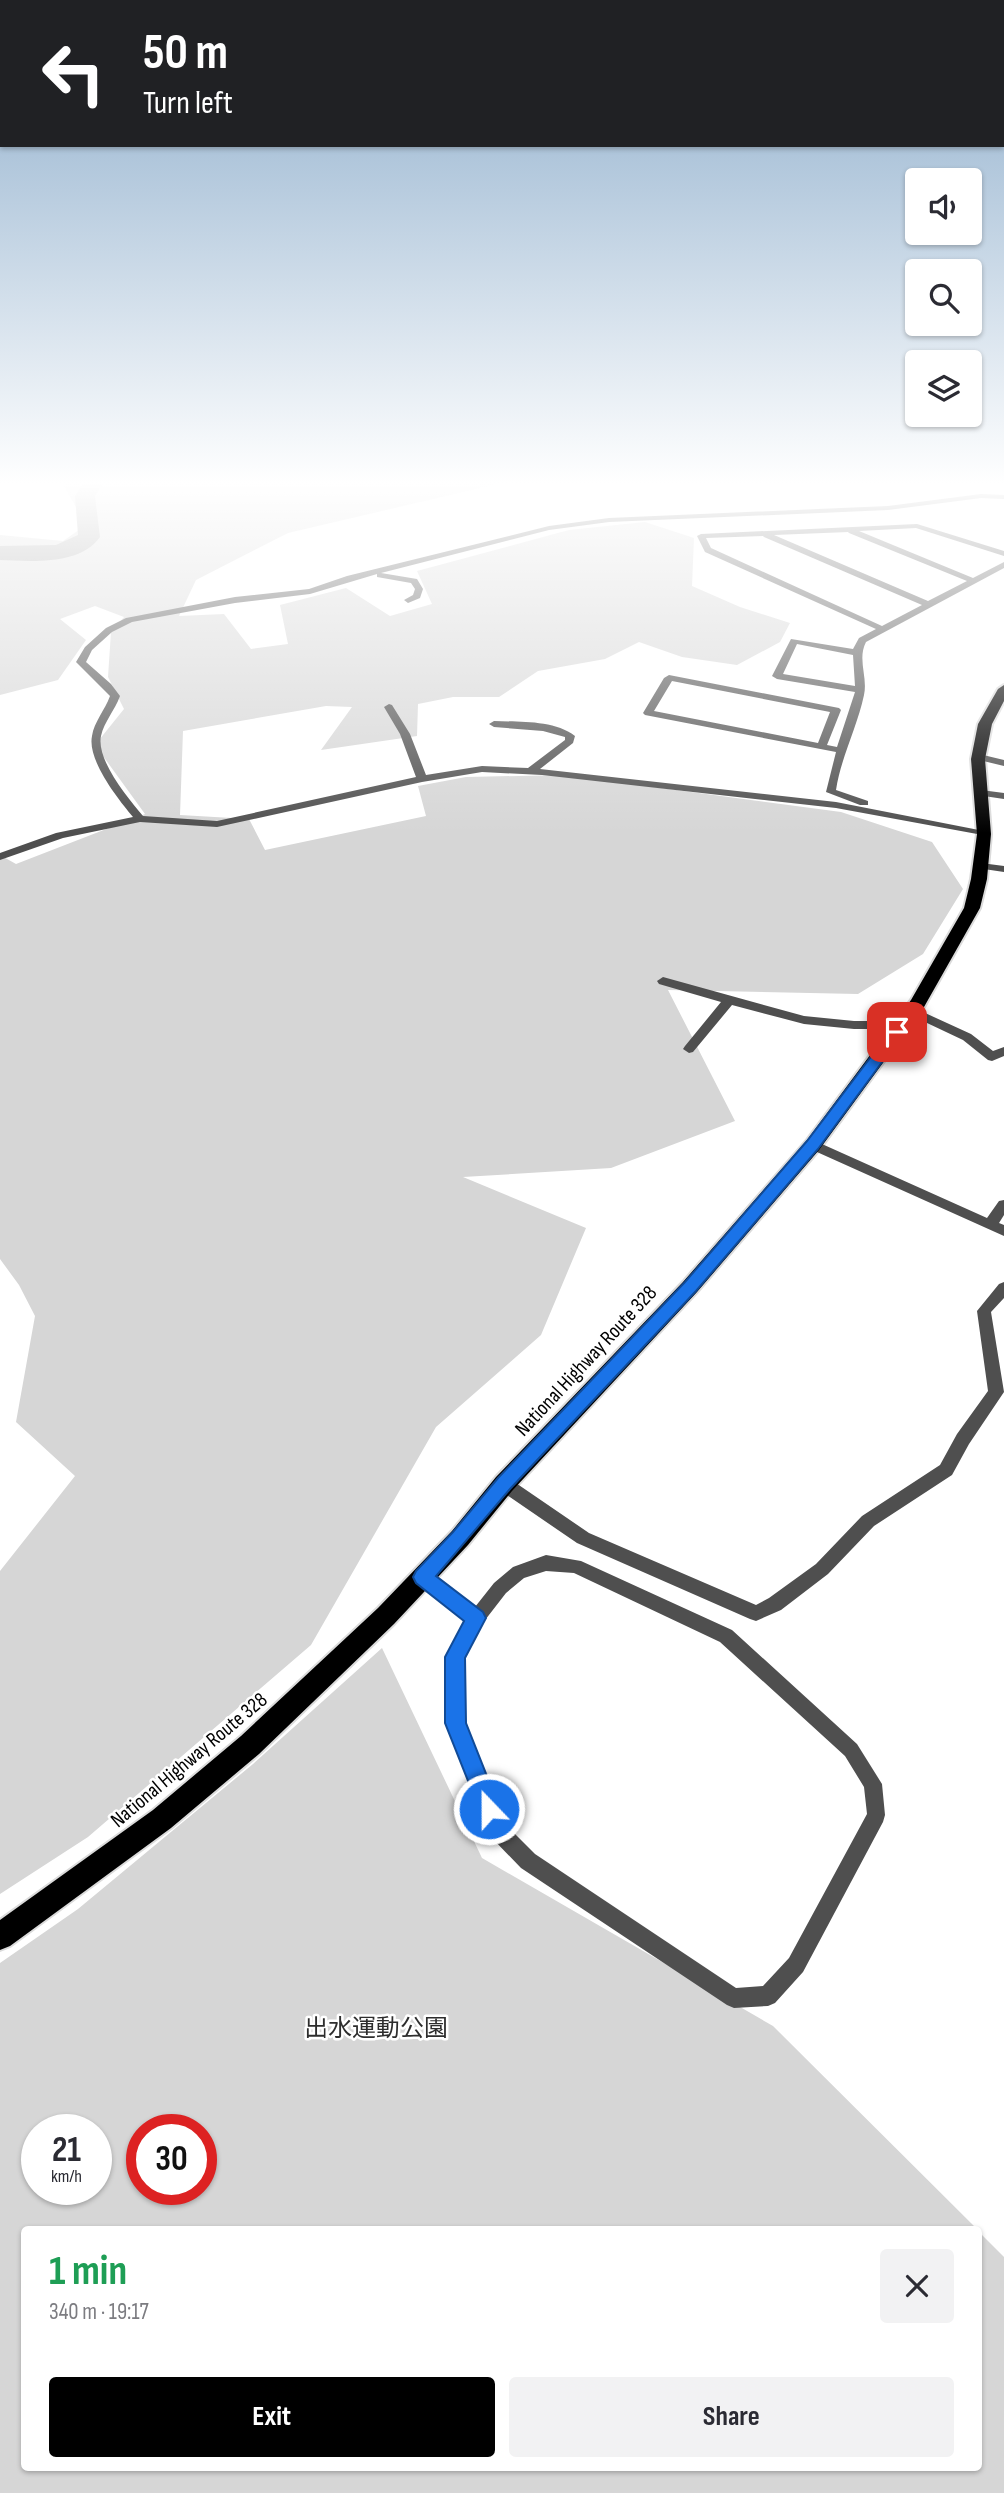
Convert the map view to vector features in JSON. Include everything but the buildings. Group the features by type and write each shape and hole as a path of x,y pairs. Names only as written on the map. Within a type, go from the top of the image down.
{"highway":[{"name":"National Highway Route 328","path":"0,1936 162,1819 240,1753 386,1616 460,1538 504,1483 690,1287 813,1145 907,1018 972,908 981,866 984,834 979,757 985,724 1004,689"}],"street":[{"path":"140,819 121,798 98,753 96,738 115,696 109,685 81,662 88,649 109,630 129,620 233,600"},
{"path":"819,600 880,628"},
{"path":"919,600 927,604"},
{"path":"895,816 831,792 840,750 859,690 858,653 862,640 934,600"},
{"path":"858,653 793,641 777,676 859,690"},
{"path":"821,747 836,709 669,678 648,713 821,747 840,750"},
{"path":"389,706 405,734 422,779"},
{"path":"494,724 522,725 569,736 570,741 531,771"},
{"path":"979,757 1004,763"},
{"path":"0,857 60,835 140,819 217,824 422,779 482,769 531,771 786,799 895,816 984,834"},
{"path":"981,793 1004,796"},
{"path":"981,866 1004,869"},
{"path":"663,981 804,1020 855,1025 907,1018 967,1037 992,1057 1004,1051"},
{"path":"689,1049 729,1000"},
{"path":"813,1145 1004,1231"},
{"path":"991,1223 1004,1205"},
{"path":"504,1483 583,1538 756,1613 775,1604 821,1569 868,1521 946,1470 963,1439 996,1392 984,1311 1004,1288"},
{"path":"546,1563 575,1566 726,1636 851,1751 873,1784 876,1815 796,1965 768,1996 734,1998 528,1861 498,1830 456,1723 455,1657 476,1618 500,1588 519,1572 546,1563"},
{"path":"423,1577 476,1618"}],"green space":[{"path":"0,600 186,600 179,616 224,614 251,649 288,644 280,605 298,600 365,600 390,616 432,604 430,600 725,600 790,623 780,642 737,665 682,657 639,642 605,659 538,671 499,697 453,697 418,704 417,736 321,750 352,707 326,706 183,731 180,815 249,819 265,850 426,816 418,786 466,777 564,775 841,812 932,842 963,889 923,954 858,994 668,990 735,1121 611,1168 463,1177 586,1228 541,1335 436,1427 311,1645 88,1837 0,1894 0,1571 75,1476 16,1422 35,1316 19,1285 0,1259 0,855 16,864 145,814 95,745 124,709 108,677 111,632 124,617 95,606 60,619 86,640 58,680 0,695"},
{"name":"出水運動公園","path":"382,1648 482,1858 773,2026 974,2226 21,2226 21,2471 982,2471 982,2235 1004,2257 1004,2493 0,2493 0,1963 78,1909 253,1764"}],"route":[{"path":"489,1809 456,1723 455,1657 476,1618 423,1577 460,1538 504,1483 690,1287 813,1145 897,1032"}]}
